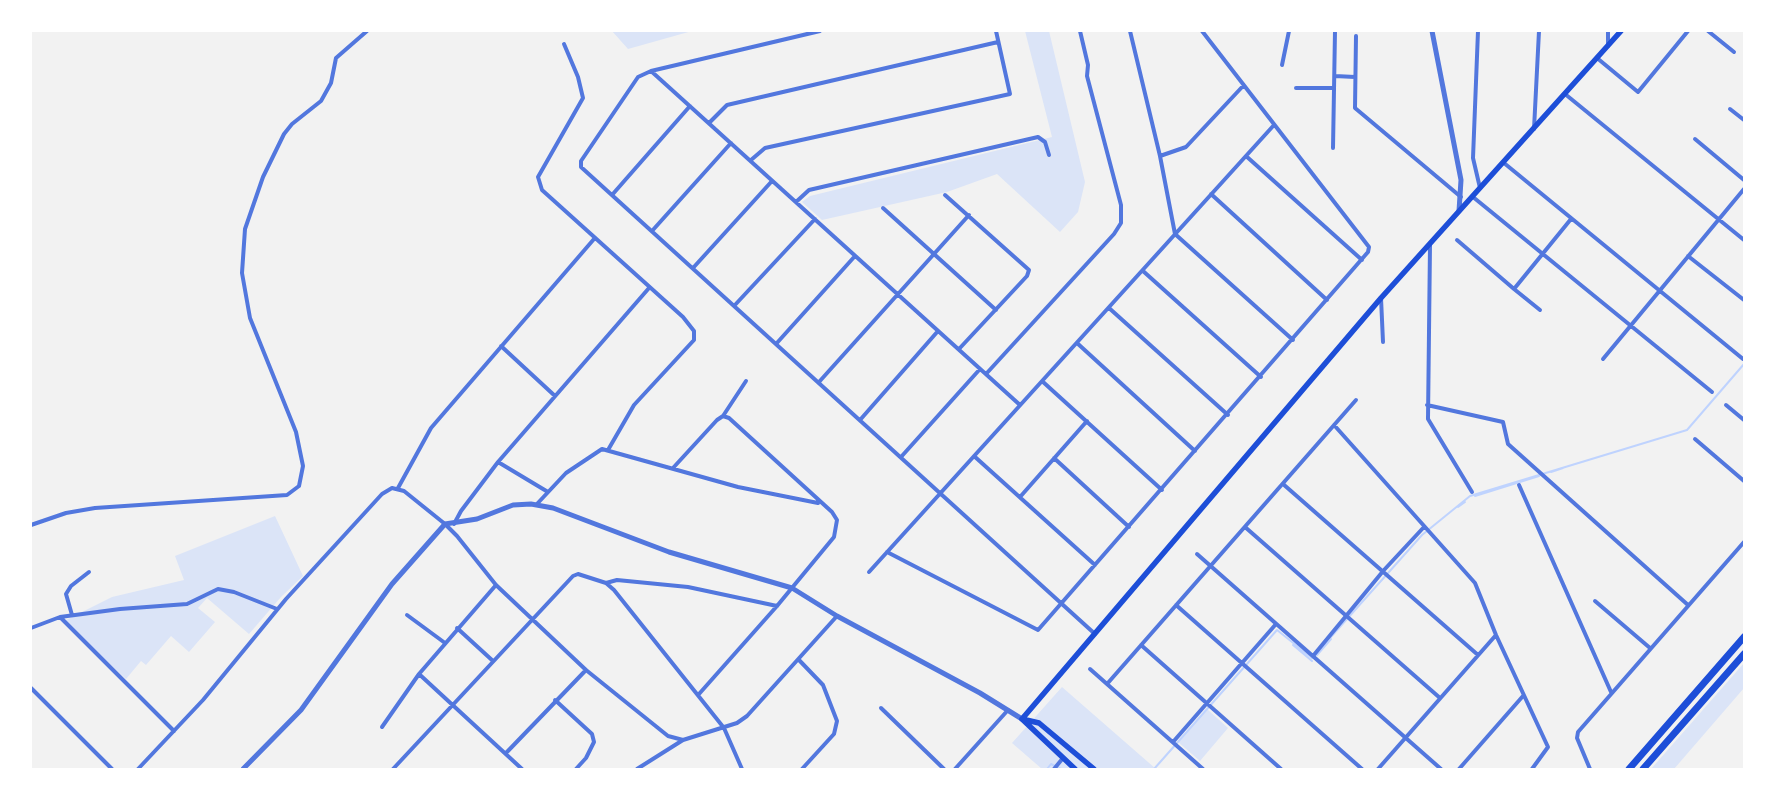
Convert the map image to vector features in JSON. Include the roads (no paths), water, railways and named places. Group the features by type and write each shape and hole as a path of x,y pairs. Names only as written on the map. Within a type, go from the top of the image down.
{"highway":[{"path":"1629,769 1744,637"},
{"path":"1643,769 1744,654"}],"main road":[{"path":"1022,719 1381,298 1621,31"},
{"path":"1022,719 1075,769"},
{"path":"1022,719 1040,723 1094,769"}],"street":[{"path":"31,525 66,513 95,508 287,495 299,486 303,466 296,432 250,318 242,273 245,229 263,177 284,134 292,124 321,101 331,84 336,58 367,31"},
{"path":"820,31 650,71 638,77 581,161 581,166 1096,634"},
{"path":"751,160 764,148 1010,94 996,31"},
{"path":"986,374 1114,234 1121,222 1120,205 1087,76 1088,65 1080,31"},
{"path":"1130,31 1160,156 1175,234 1293,340"},
{"path":"887,552 1038,630 1228,415 1368,252 1369,247 1202,31"},
{"path":"1282,65 1289,31"},
{"path":"1333,148 1335,31"},
{"path":"1432,31 1461,180 1459,212"},
{"path":"1478,31 1473,158 1480,189"},
{"path":"1534,129 1539,31"},
{"path":"1608,31 1608,46"},
{"path":"1597,58 1638,92 1688,31"},
{"path":"1708,31 1734,52"},
{"path":"1356,36 1355,108 1461,198"},
{"path":"709,123 727,106 998,42"},
{"path":"564,44 578,77 583,98 538,177 542,190 594,239 683,317 694,331 694,340 642,394 608,450"},
{"path":"650,71 751,160 1020,405"},
{"path":"1335,76 1354,77"},
{"path":"1160,156 1186,146 1243,86"},
{"path":"1296,88 1334,88"},
{"path":"1565,94 1744,240"},
{"path":"612,195 690,106"},
{"path":"1730,109 1744,120"},
{"path":"869,572 1274,125"},
{"path":"796,202 808,190 1038,137 1045,142 1049,155"},
{"path":"1695,139 1744,180"},
{"path":"652,231 731,143"},
{"path":"1246,156 1362,260"},
{"path":"1504,163 1743,359"},
{"path":"692,268 772,181"},
{"path":"1603,358 1744,189"},
{"path":"1211,194 1327,300"},
{"path":"945,195 1029,270 1027,276 958,349"},
{"path":"1473,197 1712,392"},
{"path":"883,208 996,310"},
{"path":"819,382 969,215"},
{"path":"734,306 815,219"},
{"path":"1514,289 1571,219"},
{"path":"398,488 431,428 594,239"},
{"path":"1457,240 1540,310"},
{"path":"1430,245 1428,419 1472,492"},
{"path":"776,344 855,256"},
{"path":"1688,256 1744,300"},
{"path":"1143,271 1261,377"},
{"path":"454,524 461,511 498,462 650,288"},
{"path":"1381,298 1383,342"},
{"path":"1109,308 1228,415"},
{"path":"860,420 938,331"},
{"path":"1077,343 1195,451"},
{"path":"501,346 555,396"},
{"path":"901,457 980,369"},
{"path":"673,468 717,420 723,416 746,381"},
{"path":"1042,382 1162,490"},
{"path":"1107,684 1356,400"},
{"path":"1427,405 1503,422 1508,444 1688,605"},
{"path":"1726,405 1744,420"},
{"path":"699,694 792,588 834,537 837,528 837,520 832,512 729,418 723,416"},
{"path":"1020,497 1086,421"},
{"path":"1334,425 1475,583 1496,635 1548,749 1532,769"},
{"path":"1695,439 1744,481"},
{"path":"536,505 566,472 602,449 738,486 821,503"},
{"path":"974,456 1096,565"},
{"path":"1054,458 1129,527"},
{"path":"498,462 548,492"},
{"path":"1283,484 1384,570 1478,655"},
{"path":"1518,485 1611,692"},
{"path":"138,769 204,700 277,609 382,494 398,488 445,524 457,536 496,585 586,670 668,736 683,740"},
{"path":"243,769 301,710 392,584 445,524 454,524 479,518 513,505 536,505 553,508 669,552 792,588 837,616 884,640 1022,719"},
{"path":"1245,527 1440,698"},
{"path":"1313,656 1384,570 1424,527"},
{"path":"1590,769 1576,734 1744,542"},
{"path":"1196,554 1441,769"},
{"path":"72,615 66,594 71,586 89,572"},
{"path":"393,769 575,574 606,583 614,590 699,694 724,728 742,769"},
{"path":"606,583 617,580 688,587 777,606"},
{"path":"382,727 419,674 496,585"},
{"path":"31,628 60,617 72,615 186,604 218,589 234,592 277,609"},
{"path":"1596,601 1650,648"},
{"path":"1176,605 1362,769"},
{"path":"407,615 444,643"},
{"path":"637,769 683,740 724,728 747,716 837,616"},
{"path":"60,617 174,731"},
{"path":"1173,742 1276,624"},
{"path":"458,628 493,660"},
{"path":"1378,769 1496,635"},
{"path":"1141,645 1281,769"},
{"path":"799,660 823,685 837,721 834,734 802,769"},
{"path":"1090,669 1203,769"},
{"path":"506,753 555,700 586,670"},
{"path":"419,674 522,769"},
{"path":"31,688 112,769"},
{"path":"1459,769 1523,696"},
{"path":"555,700 592,734 594,742 586,758 576,769"},
{"path":"881,708 944,769"},
{"path":"955,769 1008,710"},
{"path":"1054,769 1063,758"}],"waterway":[{"path":"1330,638 1422,535 1470,496 1687,430 1744,364"},
{"path":"1551,472 1563,468"},
{"path":"1475,496 1539,476"},
{"path":"1458,507 1465,502"},
{"path":"1154,769 1277,630 1313,657"},
{"path":"1317,655 1331,639"},
{"path":"1293,645 1312,661"},
{"path":"1047,769 1051,764 1061,769"}]}
